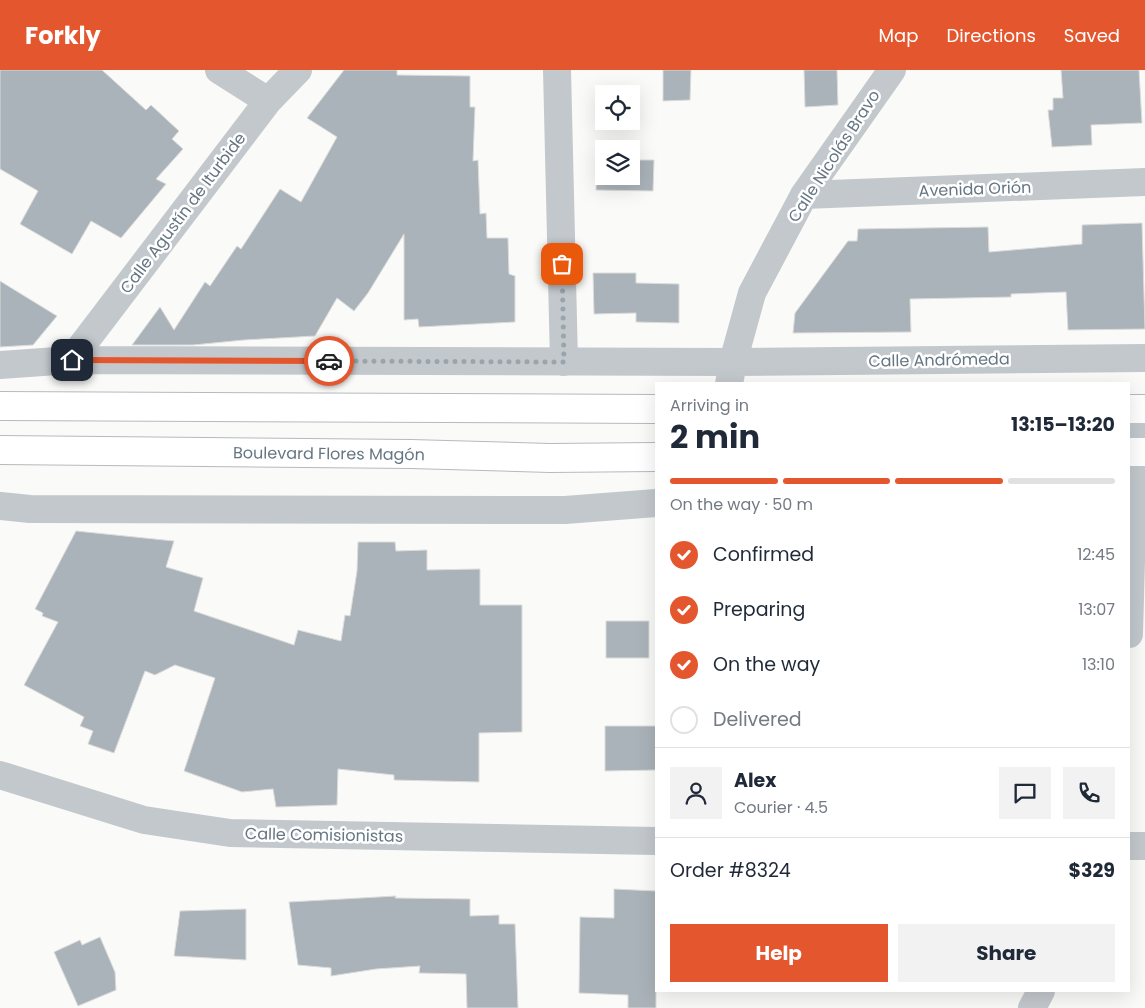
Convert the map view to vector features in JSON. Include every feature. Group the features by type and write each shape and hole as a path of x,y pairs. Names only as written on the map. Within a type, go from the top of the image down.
{"main road":[{"path":"0,406 655,409"},
{"path":"1130,410 1145,410"},
{"name":"Boulevard Flores Magón","path":"0,450 411,454 550,458 655,457"}],"street":[{"path":"219,70 268,100"},
{"name":"Calle Agustín de Iturbide","path":"72,360 268,100 298,70"},
{"path":"557,70 564,362"},
{"name":"Calle Nicolás Bravo","path":"731,373 752,293 804,195 892,70"},
{"name":"Avenida Orión","path":"804,195 1145,182"},
{"name":"Calle Andrómeda","path":"0,365 72,360 564,362 731,373 1145,358"},
{"path":"1130,622 1139,511 1136,452 1145,424"},
{"path":"0,506 30,509 565,510 655,503"},
{"name":"Calle Comisionistas","path":"0,775 144,820 230,833 655,841"},
{"path":"1130,846 1145,846"},
{"path":"1032,1008 1040,992"}],"building":[{"path":"0,70 102,70 146,110 151,105 179,131 172,139 183,149 156,179 166,184 121,238 91,221 72,254 20,224 38,191 0,169"},
{"path":"344,70 397,70 397,75 470,76 470,107 475,107 473,161 478,160 480,214 486,213 487,238 508,238 509,274 515,276 515,322 419,327 418,319 404,320 404,234 368,293 354,311 337,298 315,336 193,345 132,345 160,307 174,330 205,282 210,286 237,246 241,249 280,189 301,202 337,137 307,118"},
{"path":"663,70 691,70 690,100 663,101"},
{"path":"804,70 837,70 838,105 805,107"},
{"path":"1061,70 1139,70 1142,123 1091,125 1092,145 1052,147 1048,110 1053,110 1053,98 1063,98"},
{"path":"640,160 654,160 653,191 596,190 596,185 640,185"},
{"path":"1142,223 1145,329 1068,330 1066,292 1011,294 1011,297 910,299 911,332 793,333 795,313 848,241 857,241 858,229 988,227 989,252 1082,244 1082,225"},
{"path":"593,273 636,273 636,283 679,284 679,323 636,322 636,313 594,314"},
{"path":"0,281 57,316 33,345 0,347"},
{"path":"76,531 174,541 166,567 203,578 194,611 294,645 298,630 341,641 345,615 350,616 357,571 358,542 395,542 396,551 427,550 427,570 480,569 480,605 522,605 522,732 479,733 479,782 394,780 394,775 338,769 337,805 276,807 273,789 242,792 184,771 215,678 175,665 155,675 145,671 114,753 88,744 93,731 80,726 84,717 24,685 58,622 42,616 43,613 35,609"},
{"path":"606,621 649,621 649,658 606,658"},
{"path":"605,726 655,726 655,770 605,771"},
{"path":"614,889 655,891 656,1008 628,1008 628,995 579,993 580,917 614,918"},
{"path":"396,896 395,898 470,899 470,916 499,915 499,924 515,924 518,1008 467,1008 466,974 419,973 420,966 376,969 331,976 331,968 298,965 289,902"},
{"path":"246,909 246,960 174,956 180,911"},
{"path":"100,937 115,972 116,990 78,1006 54,952 80,940 82,945"}],"way so far":[{"path":"329,361 564,362 562,264"}],"route":[{"path":"72,360 329,361"}]}
